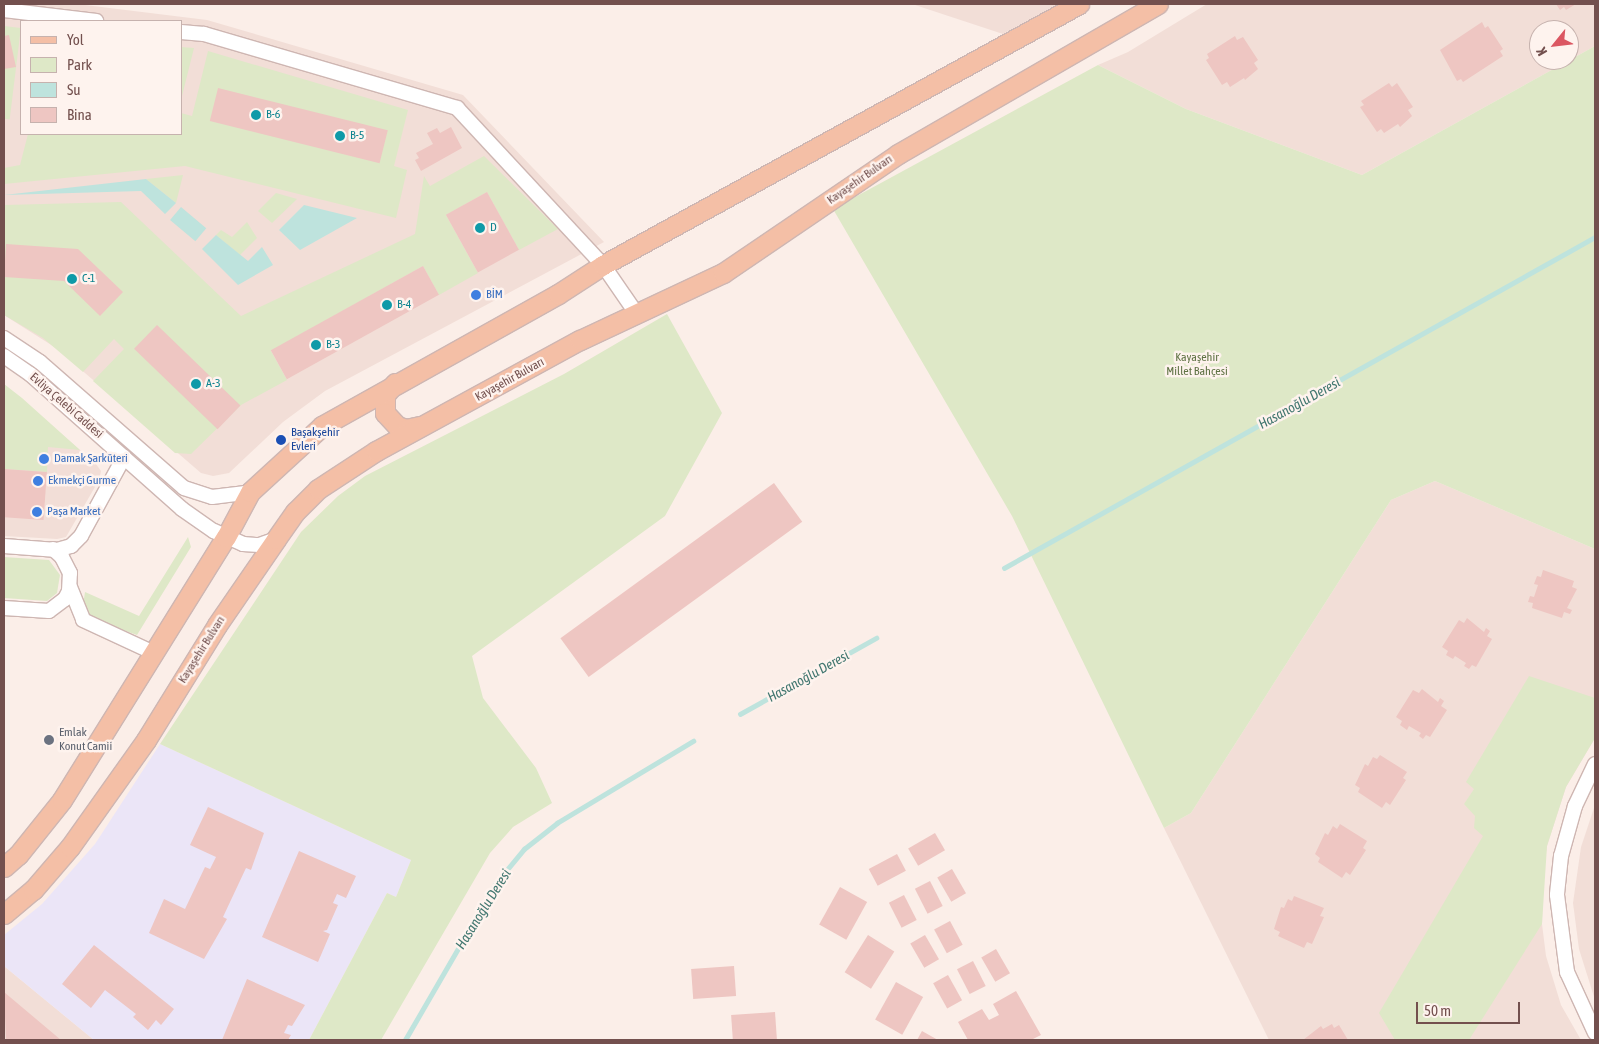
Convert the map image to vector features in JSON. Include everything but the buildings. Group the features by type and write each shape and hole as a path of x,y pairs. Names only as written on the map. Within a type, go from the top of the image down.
{"main road":[{"path":"4,867 18,856 62,800 152,652 226,537 250,492 322,426 396,382 558,294 603,265 1080,4"},
{"name":"Kayaşehir Bulvarı","path":"4,914 32,890 58,862 110,793 295,512 338,474 376,451 440,419 580,340 723,273 898,154 1154,5"},
{"path":"396,382 386,395 384,408 391,422 406,429 440,419"}],"street":[{"path":"4,10 88,20"},
{"path":"182,32 205,34 457,108 603,265 636,313"},
{"name":"Evliya Çelebi Caddesi","path":"4,338 40,362 184,488 212,497 250,492"},
{"name":"Evliya Çelebi Caddesi","path":"4,356 30,374 182,509 226,537 259,545 276,539"},
{"path":"4,546 53,549 71,546 81,536 124,457"},
{"path":"53,549 67,564 70,587 83,620 152,652"},
{"path":"4,608 49,611 65,599 70,587"},
{"path":"1595,764 1576,806 1561,856 1557,895 1567,972 1595,1033"}],"shaded area":[{"path":"4,4 77,4 207,20 463,95 604,242 325,391 283,422 229,473 213,476 201,473 56,348 4,315"},
{"path":"912,4 1061,4 1003,34"},
{"path":"1207,4 1595,4 1595,46 1579,55 1579,20 1529,20 1529,70 1552,70 1362,175 1186,109 1098,65 1128,52"},
{"path":"4,384 96,464 101,471 99,480 66,537 57,539 4,536"},
{"path":"1435,481 1595,549 1595,738 1566,787 1547,846 1543,877 1542,924 1546,956 1561,1005 1581,1040 1269,1040 1164,828 1191,813 1391,500"},
{"path":"160,744 411,860 396,897 387,893 309,1040 94,1040 4,966 4,935 42,904 95,844"},
{"path":"1595,805 1595,1000 1579,949 1573,903 1581,847"},
{"path":"4,966 94,1040 4,1040"}],"green space":[{"path":"4,26 20,28 10,119 4,119"},
{"name":"Kayaşehir Millet Bahçesi","path":"1595,46 1595,549 1435,481 1391,500 1191,813 1164,828 1012,516 833,209 1098,65 1186,109 1362,175 1552,70 1579,70 1579,55"},
{"path":"182,47 194,48 182,96"},
{"path":"208,51 408,110 394,166 407,170 396,218 185,166 4,184 4,168 20,165 28,135 182,135 182,113 192,116"},
{"path":"484,156 558,229 519,250 487,192 446,215 478,273 439,295 423,266 271,351 287,380 241,405 191,454 175,453 93,381 124,349 114,339 83,372 43,338 4,315 4,205 121,202 241,316 415,234 424,176 430,186"},
{"path":"183,175 176,203 146,179"},
{"path":"276,193 297,199 272,223 258,211"},
{"path":"247,222 257,238 240,255 216,235 221,230 232,237"},
{"path":"667,314 722,413 665,516 472,656 483,698 536,768 552,803 513,827 490,853 381,1040 309,1040 387,893 396,897 411,860 160,744 301,532 338,496 365,476 564,374"},
{"path":"4,384 80,450 48,447 47,472 4,469"},
{"path":"188,537 191,547 137,635 92,619 82,612 85,592 139,616"},
{"path":"4,557 49,560 60,575 57,593 47,601 4,598"},
{"path":"1529,676 1595,698 1595,738 1566,787 1547,846 1542,924 1469,1040 1395,1040 1379,1013 1483,836 1474,828 1475,816 1464,804 1474,789 1466,782"}],"water":[{"path":"146,179 176,203 165,214 141,191 4,195"},
{"path":"304,205 357,218 300,250 279,230"},
{"path":"181,207 206,228 195,241 170,220"},
{"path":"216,235 248,261 262,247 273,265 238,285 202,249"}],"waterway":[{"name":"Hasanoğlu Deresi","path":"1004,568 1595,237"},
{"name":"Hasanoğlu Deresi","path":"740,714 876,638"},
{"name":"Hasanoğlu Deresi","path":"405,1040 496,883 524,849 557,823 693,741"}],"place":[{"name":"B-6","path":"256,115"},
{"name":"B-5","path":"340,136"},
{"name":"D","path":"480,228"},
{"name":"C-1","path":"72,279"},
{"name":"BİM","path":"476,295"},
{"name":"B-4","path":"387,305"},
{"name":"B-3","path":"316,345"},
{"name":"A-3","path":"196,384"},
{"name":"Başakşehir Evleri","path":"281,440"},
{"name":"Damak Şarküteri","path":"44,459"},
{"name":"Ekmekçi Gurme","path":"38,481"},
{"name":"Paşa Market","path":"37,512"},
{"name":"Emlak Konut Camii","path":"49,740"}]}
